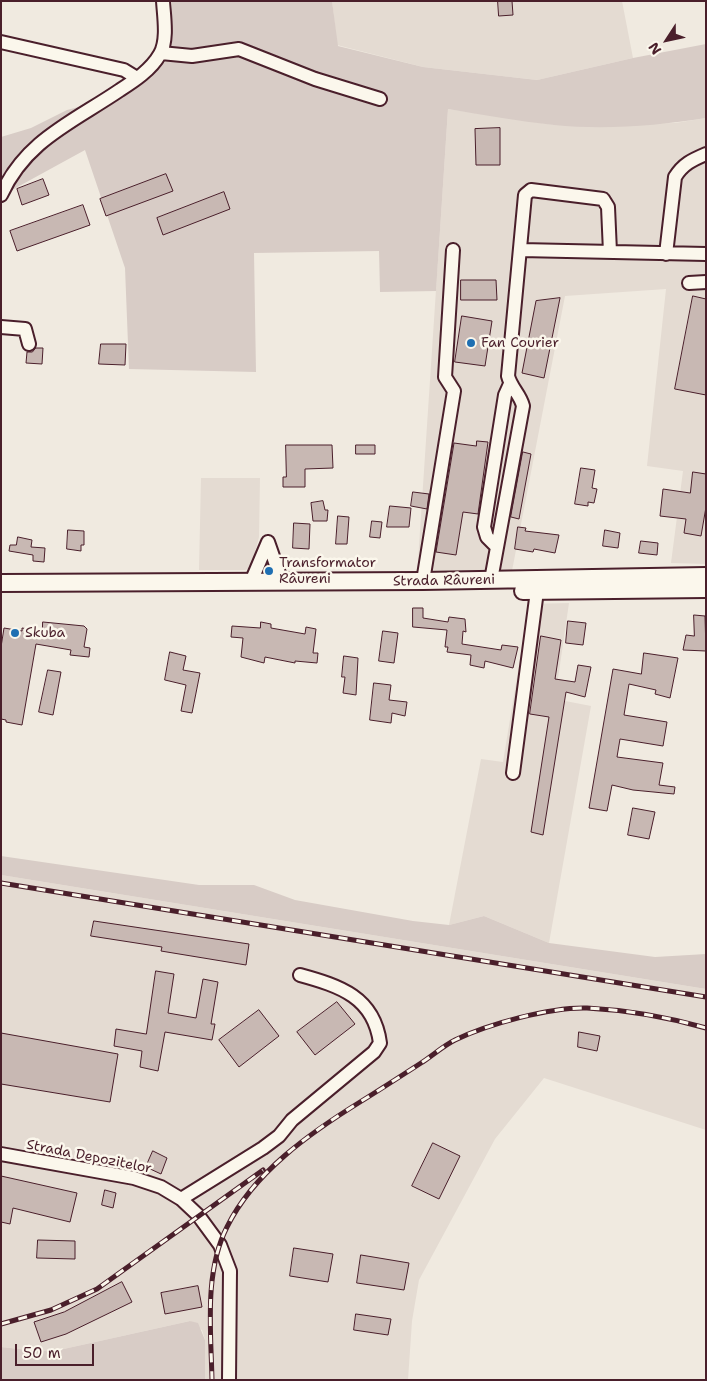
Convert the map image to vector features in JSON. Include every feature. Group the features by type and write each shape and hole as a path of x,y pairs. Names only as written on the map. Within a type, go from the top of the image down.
{"main road":[{"name":"Strada Râureni","path":"1,583 423,581 706,576"},
{"name":"Strada Râureni","path":"1,594 706,589"}],"street":[{"path":"1,195 14,170 28,152 54,132 137,78 151,66 161,53 164,36 163,1"},
{"path":"1,42 124,70 137,78"},
{"path":"161,53 192,56 239,49 315,79 380,99"},
{"path":"666,254 675,177 680,168 688,162 706,154"},
{"path":"491,580 523,406 521,396 510,384 508,376 525,195 531,190 602,199 608,207 610,252"},
{"path":"423,581 454,391 445,378 453,250"},
{"path":"521,250 706,254"},
{"path":"689,283 706,282"},
{"path":"1,326 25,329 29,344"},
{"path":"496,546 487,537 484,527 505,394 510,384"},
{"path":"251,582 268,542 282,582"},
{"path":"513,773 537,591"},
{"path":"181,1199 279,1136 292,1120 374,1052 380,1043 378,1030 371,1014 353,994 300,975"},
{"name":"Strada Depozitelor","path":"1,1154 134,1178 161,1187 181,1199 198,1215 220,1245 230,1271 229,1380"}],"shaded area":[{"path":"172,1 332,1 338,46 423,67 537,80 633,58 706,44 706,118 649,125 592,127 501,118 448,109 436,291 380,292 379,251 254,253 256,372 129,369 125,268 85,150 1,196 1,137 31,128 67,110 121,96 146,79 165,62 171,45"},
{"path":"332,1 622,1 633,58 537,80 423,67 337,45"},
{"path":"448,109 555,125 675,123 706,118 706,564 671,563 683,471 647,466 666,289 565,296 511,576 417,576"},
{"path":"201,478 260,478 259,537 251,568 245,570 199,570"},
{"path":"569,603 555,699 591,706 549,943 484,916 449,925 481,759 503,762 529,604"},
{"path":"1,856 199,885 254,885 295,900 413,921 449,925 484,916 549,943 655,957 706,954 706,989 1,875"},
{"path":"1,875 706,989 706,1130 544,1078 495,1139 419,1280 412,1321 408,1380 205,1380 205,1340 202,1330 190,1321 59,1350 37,1351 1,1347"},
{"path":"190,1321 198,1323 205,1340 205,1380 1,1380 1,1347 37,1351 59,1350"}],"building":[{"path":"498,1 512,1 513,15 499,16"},
{"path":"500,128 500,165 476,165 475,129"},
{"path":"166,174 173,191 106,216 100,199"},
{"path":"43,179 49,195 22,205 17,189"},
{"path":"224,192 230,209 163,235 157,218"},
{"path":"83,205 90,225 17,251 10,231"},
{"path":"461,280 496,280 497,300 461,300"},
{"path":"693,296 706,299 706,395 675,389"},
{"path":"560,298 544,378 522,373 536,301"},
{"path":"462,316 492,321 485,366 455,362"},
{"path":"101,344 126,344 125,365 99,364"},
{"path":"36,348 43,348 42,364 26,363 27,352 32,352"},
{"path":"477,441 488,442 478,514 463,512 456,555 436,552 454,443 476,446"},
{"path":"286,445 332,445 333,468 305,469 305,487 283,487 283,477 286,477"},
{"path":"356,445 375,445 375,454 356,454"},
{"path":"523,452 531,454 519,519 511,517"},
{"path":"581,468 595,470 592,488 597,489 594,503 588,502 588,506 575,504"},
{"path":"693,472 706,474 706,507 701,536 684,533 686,519 660,516 663,489 690,493"},
{"path":"413,492 429,494 427,509 411,506"},
{"path":"323,501 325,510 328,510 327,521 313,521 311,503"},
{"path":"390,506 411,508 409,527 387,527"},
{"path":"338,516 349,517 347,544 336,544"},
{"path":"372,521 382,522 380,538 370,537"},
{"path":"294,523 310,524 309,549 293,548"},
{"path":"518,527 526,528 525,531 559,535 555,553 534,549 533,552 515,549"},
{"path":"68,530 84,531 84,545 81,545 81,551 67,549"},
{"path":"605,530 620,533 618,548 603,546"},
{"path":"18,537 32,540 31,547 45,548 44,562 33,561 33,555 9,551 10,545 16,545"},
{"path":"641,541 658,543 657,555 639,553"},
{"path":"413,608 423,608 423,618 448,622 449,617 465,619 466,632 463,631 462,644 501,650 502,645 518,647 513,668 485,661 484,668 470,665 471,655 447,652 448,647 445,647 447,630 413,627"},
{"path":"694,615 705,616 706,651 683,650 686,635 694,636"},
{"path":"568,621 586,623 583,645 566,643"},
{"path":"43,622 84,626 87,629 84,647 90,648 89,657 70,655 71,650 36,644 22,725 6,722 6,720 1,719 1,647 4,628 22,631 22,628 42,631"},
{"path":"261,622 271,624 271,628 305,634 306,627 316,629 313,653 318,653 317,663 295,661 295,663 265,657 264,663 241,657 243,638 231,637 232,626 260,628"},
{"path":"383,631 398,633 394,663 379,661"},
{"path":"541,636 561,640 555,679 575,682 578,665 591,667 585,697 566,692 543,835 531,832 549,717 530,714"},
{"path":"170,652 186,656 183,670 200,673 192,713 181,711 186,685 165,680"},
{"path":"644,653 678,658 670,698 655,694 656,690 629,684 624,715 667,722 663,746 620,739 617,757 663,763 659,785 675,787 674,794 633,790 612,785 607,811 589,808 613,669 641,674"},
{"path":"344,656 358,658 356,695 343,693 345,677 342,677"},
{"path":"48,670 61,672 53,715 39,712"},
{"path":"374,683 391,685 389,700 407,702 405,716 392,713 391,723 370,720"},
{"path":"633,808 655,812 649,839 628,835"},
{"path":"94,921 249,944 246,965 161,951 162,947 91,936"},
{"path":"156,971 174,974 168,1013 196,1018 203,979 218,982 211,1024 215,1024 212,1040 165,1032 158,1071 140,1067 142,1051 114,1046 116,1029 146,1034"},
{"path":"337,1002 355,1024 315,1055 297,1032"},
{"path":"259,1010 279,1036 239,1067 219,1040"},
{"path":"579,1032 600,1036 597,1051 578,1047"},
{"path":"1,1033 118,1054 110,1102 1,1084"},
{"path":"433,1143 460,1156 439,1199 412,1186"},
{"path":"153,1151 167,1158 161,1174 146,1167"},
{"path":"1,1176 77,1193 70,1222 13,1208 10,1224 1,1222"},
{"path":"105,1190 116,1193 113,1208 102,1205"},
{"path":"38,1240 75,1241 75,1259 37,1258"},
{"path":"294,1248 333,1254 328,1282 290,1276"},
{"path":"361,1255 409,1263 404,1290 357,1283"},
{"path":"122,1282 132,1302 66,1334 41,1342 34,1322 64,1312"},
{"path":"198,1286 202,1307 165,1314 161,1293"},
{"path":"356,1314 391,1319 388,1335 354,1330"}],"railway":[{"path":"1,883 706,997"},
{"path":"212,1380 210,1302 215,1263 227,1227 238,1207 268,1171 322,1127 451,1042 484,1028 538,1013 572,1008 617,1010 706,1028"},
{"path":"1,1324 51,1310 97,1289 263,1170"}],"place":[{"name":"Fan Courier","path":"471,343"},
{"name":"Transformator Râureni","path":"269,571"},
{"name":"Skuba","path":"15,633"}]}
